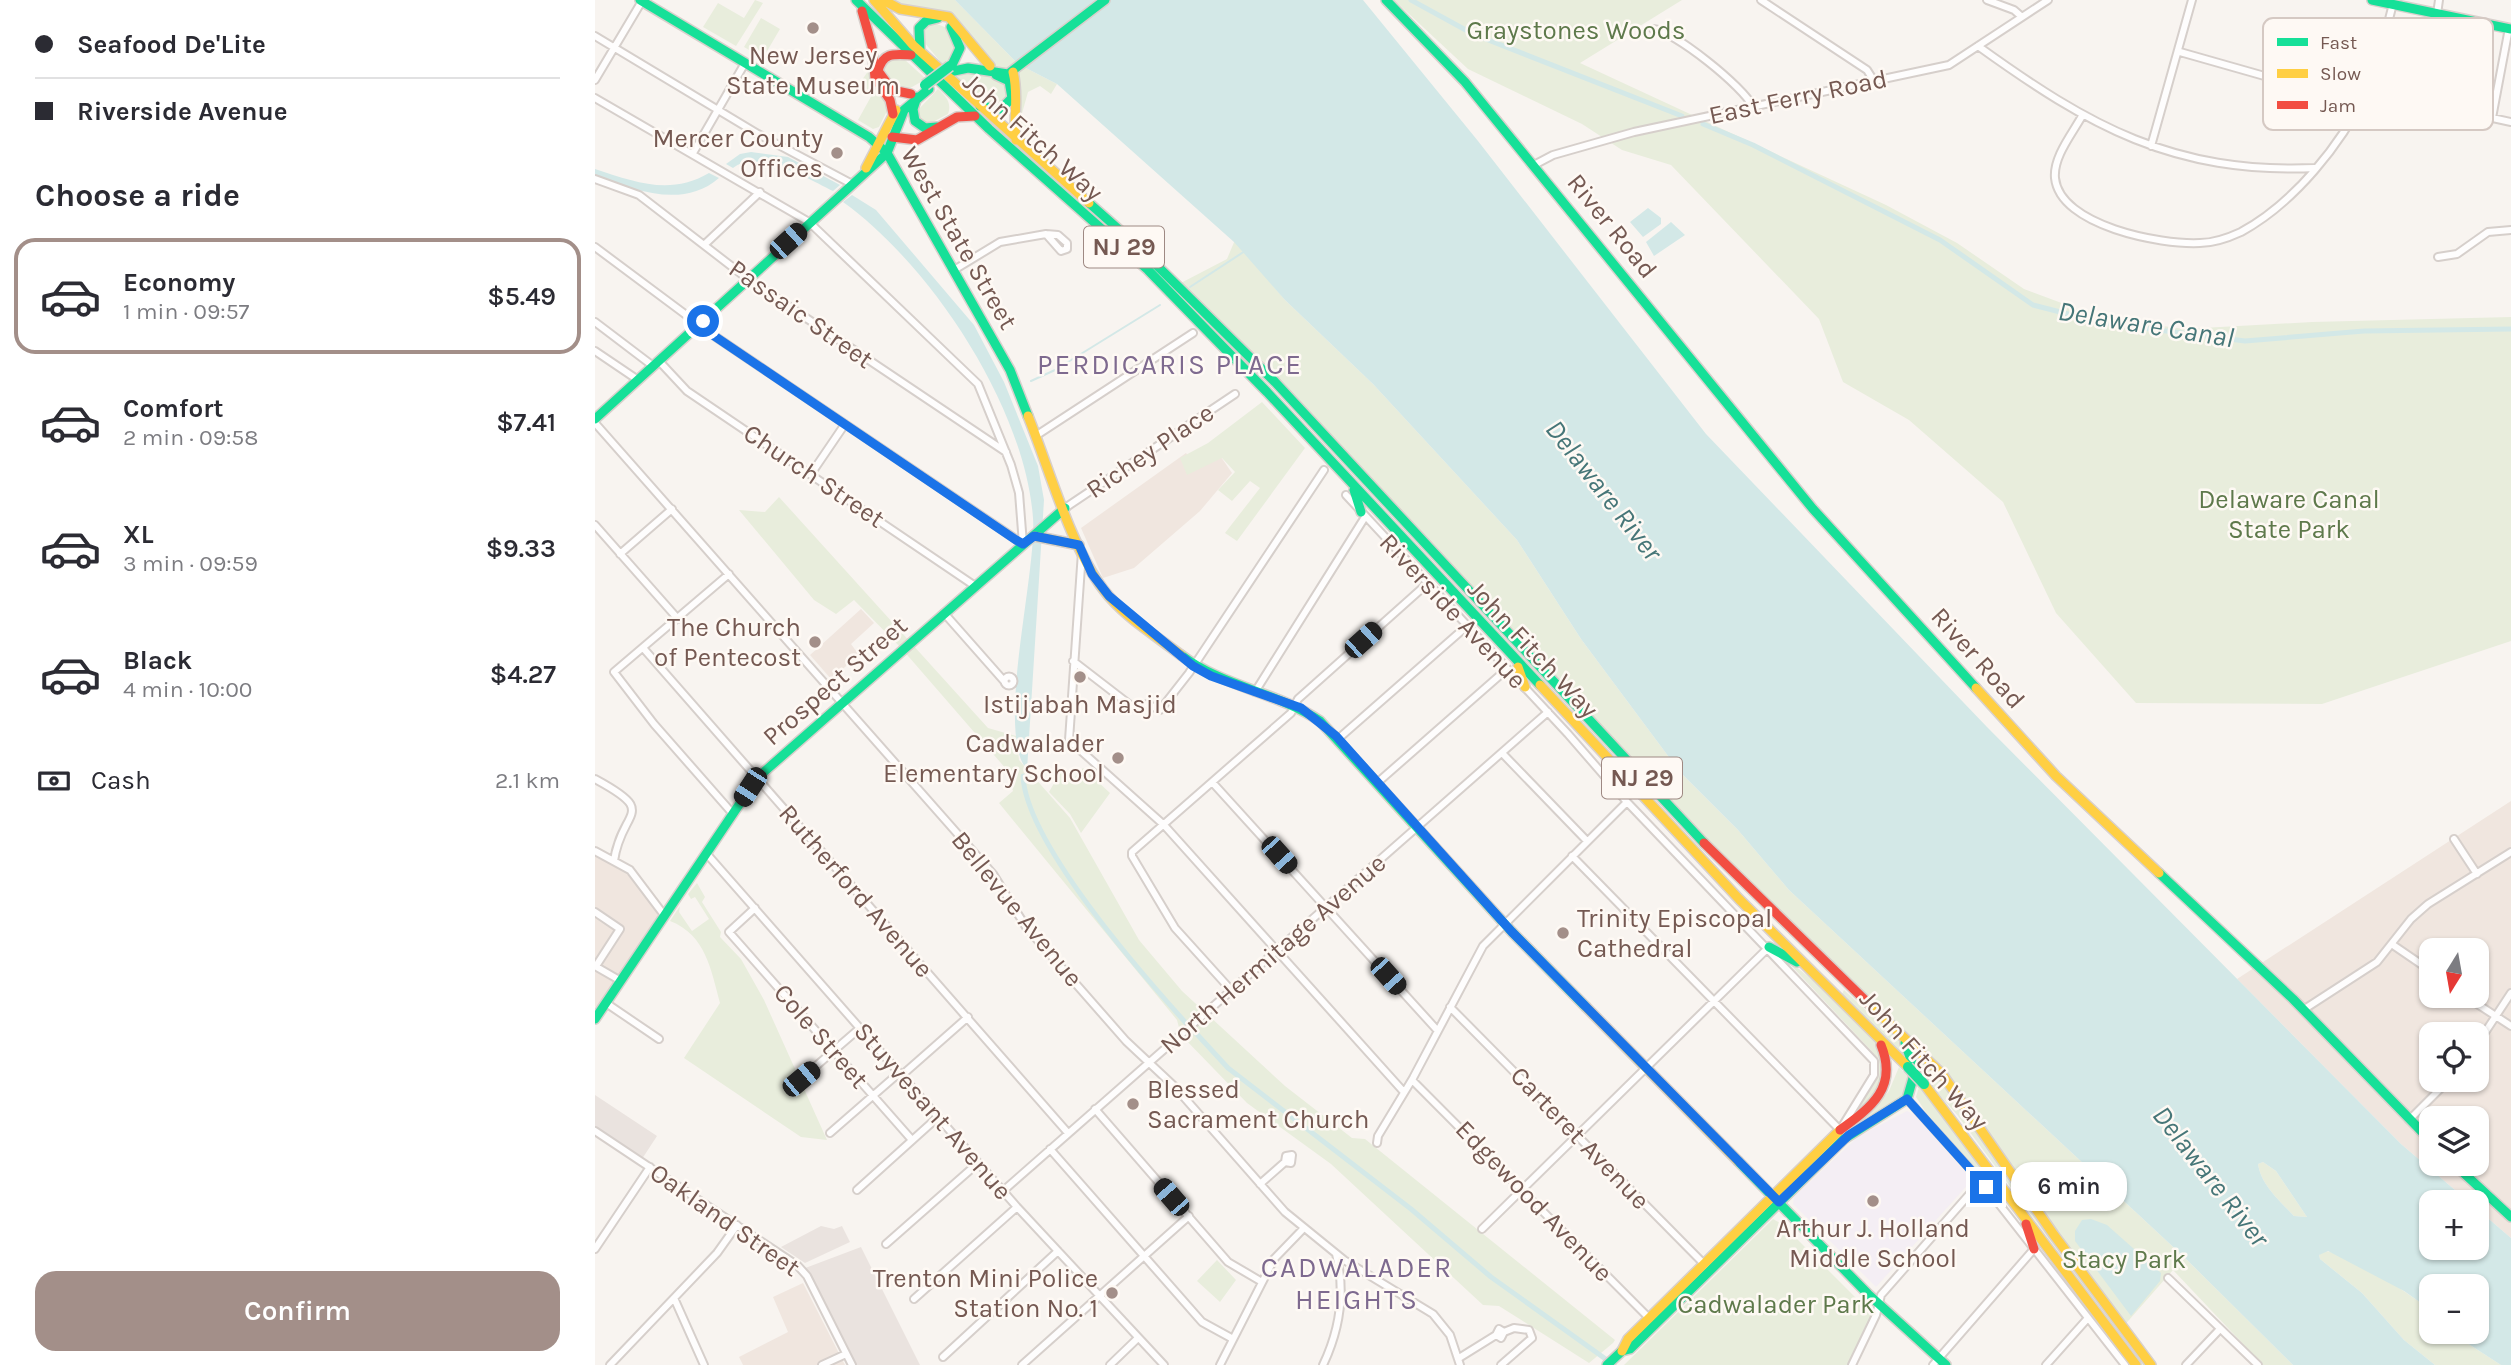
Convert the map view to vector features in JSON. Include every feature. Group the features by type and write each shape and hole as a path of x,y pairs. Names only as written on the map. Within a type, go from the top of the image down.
{"main road":[{"name":"John Fitch Way","path":"874,0 950,92 1016,140 1137,246 1275,382 1711,851 1927,1057 1956,1093 2054,1235 2151,1365"},
{"path":"883,0 909,13 945,15 993,70 1011,84 1013,93 1009,103 994,110 976,110 963,115 917,139 892,137"},
{"path":"952,67 1013,72 1105,0"},
{"name":"River Road","path":"1386,0 1448,62 1829,527 2077,798 2303,1010 2419,1130"},
{"path":"2372,0 2460,18"},
{"name":"West State Street","path":"641,1 878,144 887,153 1009,368 1081,549 1085,571 1126,613 1193,666 1311,713 1338,739 1416,829 1504,923 1878,1304 1940,1363"},
{"name":"John Fitch Way","path":"858,3 916,53 1149,270 1267,392 1739,899 1924,1084 2136,1365"},
{"path":"858,3 870,36 875,78 890,100 893,114"},
{"path":"849,187 878,144 893,114 952,67 960,45 954,31 944,20 931,18 921,24 916,35 916,53 889,54 881,60 878,71 892,90 914,96"},
{"path":"1013,72 1018,90 1013,119 1016,140"},
{"path":"948,121 953,107 950,92"},
{"path":"914,96 915,121 925,128 937,127"},
{"path":"595,421 887,153 898,119 914,96"},
{"path":"1352,485 1363,514"},
{"name":"Prospect Street","path":"596,1015 757,778 975,586 1033,539 1065,508"},
{"path":"1033,539 1081,549"},
{"path":"1513,659 1525,687"},
{"path":"1769,947 1810,969"},
{"path":"1776,1199 1849,1135 1907,1099 1915,1082 1916,1068 1912,1052 1864,999"},
{"path":"1607,1365 1622,1351 1630,1349 1652,1321 1776,1199 1840,1130 1867,1109 1887,1083 1889,1060 1875,1034"},
{"path":"2467,1176 2511,1217"},
{"path":"2005,1188 2028,1227 2034,1249"}],"street":[{"path":"1761,0 1867,70 1874,81"},
{"path":"1987,0 2010,8 2022,17"},
{"name":"East Ferry Road","path":"1534,165 1548,157 1597,142 1949,65 2048,0"},
{"path":"2151,146 2180,52 2192,0"},
{"path":"2437,13 2439,0"},
{"path":"595,80 641,1"},
{"path":"2389,18 2393,4"},
{"path":"1653,29 1666,32 1706,62 1742,91 1753,107"},
{"path":"2493,113 2510,29"},
{"path":"595,36 849,187"},
{"path":"1978,46 2082,116 2151,146 2216,164 2265,169 2315,168"},
{"path":"2180,52 2263,76"},
{"path":"693,153 745,63"},
{"path":"595,98 809,222 980,386 1007,452 1033,539"},
{"path":"2082,116 2056,166 2055,178 2061,197 2081,216 2161,240 2199,244 2239,233 2270,212 2315,168 2344,130"},
{"path":"2493,118 2511,122"},
{"name":"Passaic Street","path":"595,179 639,195 748,279 1007,452"},
{"path":"703,245 759,191"},
{"path":"2438,257 2457,254 2488,232 2511,230"},
{"path":"954,270 1000,242 1046,234"},
{"path":"596,250 698,325 845,424 1033,539"},
{"name":"Church Street","path":"595,322 687,390 975,586"},
{"path":"1037,435 1193,333"},
{"path":"595,351 639,379"},
{"name":"Richey Place","path":"1065,508 1235,394"},
{"name":"Bellevue Avenue","path":"595,421 993,874 1026,928 1148,1064 1175,1087 1303,1229 1336,1254 1433,1314 1450,1335 1460,1362"},
{"path":"811,474 845,424"},
{"path":"1073,661 1136,709 1147,704 1159,711 1193,666 1324,470"},
{"name":"Riverside Avenue","path":"1346,495 1548,712 1627,802 1769,947 1876,1065 1865,1091 1840,1130"},
{"path":"620,554 672,509"},
{"path":"1255,692 1363,514"},
{"path":"595,525 678,619"},
{"path":"1085,571 1073,661 1069,740 1164,825 1403,1091"},
{"path":"729,574 614,672 654,724 733,814"},
{"path":"1231,990 1175,928 1132,856 1137,848 1291,713 1307,690 1428,583"},
{"path":"944,613 1005,681"},
{"path":"1338,739 1468,625"},
{"name":"Rutherford Avenue","path":"644,649 1068,1133"},
{"path":"1377,783 1507,669"},
{"name":"North Hermitage Avenue","path":"1003,1191 1548,712"},
{"path":"1502,753 1587,841"},
{"path":"595,779 625,795 632,804 631,817 618,844 614,861"},
{"path":"1212,782 1437,1030"},
{"path":"1377,1143 1378,1136 1412,1080 1483,946 1627,802"},
{"path":"2454,839 2477,874"},
{"path":"595,851 630,870 664,915"},
{"path":"2303,1010 2368,969 2393,945 2419,911 2511,852"},
{"name":"Stuyvesant Avenue","path":"706,853 1017,1207 1164,1365"},
{"path":"1572,856 1840,1130"},
{"name":"Cole Street","path":"755,908 729,932 912,1140"},
{"path":"595,912 620,929 595,966 621,981"},
{"path":"2393,945 2419,963"},
{"path":"1482,1228 1769,947"},
{"path":"2489,1026 2511,993"},
{"path":"606,1003 659,1039"},
{"name":"Carteret Avenue","path":"1450,1007 1707,1267"},
{"path":"2484,1008 2511,1026"},
{"path":"830,1133 968,1017"},
{"path":"801,1079 860,1028"},
{"name":"Edgewood Avenue","path":"1412,1080 1523,1188 1652,1321"},
{"path":"2409,1120 2437,1092"},
{"path":"1907,1099 1981,1181 2125,1365"},
{"path":"1095,1109 1232,1266 1262,1282"},
{"path":"857,1190 938,1117"},
{"path":"595,1142 598,1132"},
{"name":"Oakland Street","path":"598,1132 803,1272 852,1365"},
{"path":"1050,1149 1202,1322 1233,1339"},
{"path":"1260,1184 1285,1162"},
{"path":"886,1244 978,1163"},
{"path":"595,1249 650,1167"},
{"path":"1852,1365 1878,1304 1889,1286 1981,1181"},
{"path":"914,1299 1017,1207"},
{"path":"1023,1365 1189,1216"},
{"path":"612,1364 717,1253 737,1225"},
{"path":"1220,1365 1277,1254 1303,1229"},
{"path":"1940,1363 2034,1249"},
{"path":"943,1357 1058,1251"},
{"path":"1323,1365 1340,1315 1341,1276 1336,1254"},
{"path":"2168,1278 2258,1365"},
{"path":"674,1298 704,1365"},
{"path":"2046,1365 2088,1318"},
{"path":"1460,1362 1496,1335 1499,1329 1504,1332 1514,1328 1527,1329 1532,1338 1501,1365"},
{"path":"2186,1365 2220,1329"},
{"path":"1109,1365 1138,1338"},
{"path":"822,1365 846,1354"}],"shaded area":[{"path":"1186,453 1197,469 1221,457 1232,473 1200,511 1134,568 1103,578 1081,528"},
{"path":"861,609 874,623 851,644 859,655 831,679 810,655"},
{"path":"2511,801 2511,1238 2489,1219 2489,1190 2455,1190 2439,1176 2489,1176 2489,1106 2419,1106 2419,1159 2237,979"},
{"path":"595,855 624,870 657,913 657,918 600,1004 595,1007"},
{"path":"595,1095 657,1136 640,1162 595,1131"},
{"name":"Arthur J. Holland Middle School","path":"1907,1111 1915,1115 1972,1180 1876,1287 1793,1204 1794,1197 1859,1136"},
{"path":"821,1226 834,1229 842,1226 850,1242 805,1263 781,1247"},
{"path":"861,1247 920,1365 849,1365 800,1270"},
{"path":"803,1283 845,1365 743,1365 739,1357 788,1332 773,1297"}],"green space":[{"path":"755,0 763,3 736,46 703,27 718,3 744,18"},
{"path":"889,0 955,0 1018,64 1057,84 1051,94 1040,86 1028,92 1021,117 1029,123 1019,135 1004,70 990,64 950,15 899,8"},
{"name":"Delaware Canal State Park","path":"1394,0 1682,0 1580,63 1886,205 1957,243 2024,289 2099,317 2184,329 2312,322 2511,317 2511,641 2322,704 2136,703 2056,613 2003,502 1909,420 1843,382 1819,319 1671,165 1622,150 1582,124 1468,69"},
{"path":"761,18 780,29 763,58 744,47"},
{"path":"932,22 947,28 957,49 953,58 943,65 920,37 921,30"},
{"path":"891,57 905,60 926,79 905,91 895,89 882,75 885,61"},
{"path":"869,70 889,107 879,127 873,129 858,120 873,93 859,84"},
{"path":"972,72 995,79 1003,85 1008,95 999,106 985,103 955,77"},
{"path":"938,89 947,100 948,114 927,125 920,121 916,112"},
{"name":"Stacy Park","path":"1235,240 1285,300 1373,384 1517,540 1581,639 1680,772 1738,830 1789,890 2184,1257 2293,1365 2263,1365 2173,1270 2122,1328 1942,1074 1786,926 1177,285 1227,259"},
{"path":"1262,402 1305,448 1237,541 1225,533 1260,488 1250,481 1232,501 1218,490 1235,472 1222,458 1187,475 1180,458 1208,443"},
{"path":"779,497 988,728 1016,736 1019,760 1070,818 1139,940 1182,991 1285,1086 1352,1138 1365,1139 1615,1340 1613,1343 1589,1363 1499,1306 1483,1305 1331,1164 1247,1103 1181,1035 1177,1020 999,803 1013,791 1007,770 902,649 854,600 836,614 814,600 739,510 765,512"},
{"path":"1083,768 1110,793 1081,833 1070,814 1049,792 1061,771 1073,779"},
{"path":"697,883 705,897 702,902 721,932 720,937 741,959 764,1000 827,1140 801,1137 684,1058 720,1003 710,966 699,944 682,927 670,921 680,906 679,912 692,931 709,919 695,897 691,899 688,894"},
{"path":"1785,959 1854,1018 1883,1055 1884,1082 1851,1120 1876,1079 1879,1059"},
{"path":"1844,990 1904,1045 1912,1064 1842,994"},
{"path":"1920,1057 1947,1088 2025,1203 2146,1365 2142,1365 1958,1116 1921,1074"},
{"path":"1899,1067 1912,1081 1904,1097 1853,1128 1889,1091"},
{"path":"1919,1087 1956,1130 1992,1180 1987,1184 1925,1111 1916,1097"},
{"path":"2263,1162 2276,1171 2307,1217 2294,1216 2272,1192 2260,1172 2258,1164"},
{"name":"Cadwalader Park","path":"1773,1219 1782,1224 1873,1315 1849,1365 1624,1365"},
{"path":"2323,1251 2347,1258 2419,1302 2419,1344 2469,1344 2501,1365 2435,1365 2404,1340 2362,1293 2320,1259 2319,1255"},
{"path":"1217,1260 1236,1280 1220,1302 1197,1281"}],"water":[{"name":"Delaware River","path":"955,0 1363,0 1478,141 1706,434 1987,727 2419,1159 2419,1176 2439,1176 2455,1190 2419,1190 2419,1260 2489,1260 2489,1219 2511,1238 2511,1365 2501,1365 2469,1344 2489,1344 2489,1274 2419,1274 2419,1302 2328,1251 2319,1255 2320,1259 2362,1293 2404,1340 2435,1365 2293,1365 2184,1257 1789,890 1738,830 1680,772 1581,639 1517,540 1373,384 1285,300 1234,242 1057,84 1018,64","holes":["2263,1162 2276,1171 2307,1217 2294,1216 2277,1198 2263,1179 2258,1164"]},
{"path":"751,152 788,157 840,185 833,191 797,173 769,164 743,163 733,168 726,164 740,154"},
{"path":"595,169 652,184 680,184 709,173 719,178 705,188 689,193 658,194 595,176"},
{"path":"852,195 876,210 974,325 1004,382 1038,466 1044,500 1027,770 1018,750 1015,722 1019,650 1033,543 1033,518 1026,475 1012,431 993,387 968,343 940,301 909,263 876,229 843,202"},
{"path":"1648,208 1661,218 1661,224 1643,237 1630,222"},
{"path":"1671,222 1685,235 1654,256 1646,242"},
{"path":"2091,1219 2107,1225 2161,1273 2160,1281 2131,1316 2075,1241 2075,1231 2082,1220"}],"waterway":[{"name":"Delaware Canal","path":"1411,0 1473,34 1682,116"},
{"name":"Delaware Canal","path":"1703,124 1753,145 1940,240 2033,305 2103,323 2245,341 2364,331 2511,329"},
{"path":"1190,287 1245,251"},
{"path":"1031,381 1055,370 1160,305"},
{"path":"1023,776 1029,803 1043,835 1064,870 1115,940 1186,1023"},
{"path":"1194,1031 1228,1068 1411,1209 1491,1277 1614,1365"}],"traffic: fast":[{"path":"640,0 869,137 887,153 1010,370 1028,416"},
{"path":"856,0 989,129 1148,270 1267,392 1540,685"},
{"path":"954,71 968,68 1008,74 1105,0"},
{"path":"1386,0 1465,82 1813,509 1976,688"},
{"path":"2372,0 2458,18"},
{"path":"920,50 919,28 926,21 938,18"},
{"path":"2493,25 2511,29"},
{"path":"951,27 960,48 952,65"},
{"path":"925,85 950,66"},
{"path":"980,106 1001,109 1012,98 1009,81 996,75"},
{"path":"595,419 887,153 904,110 929,89"},
{"path":"917,97 913,109 915,121 925,128 937,127"},
{"path":"1089,203 1133,242 1275,382 1704,843"},
{"path":"1354,490 1361,512"},
{"path":"595,1019 757,778 1065,508"},
{"path":"1181,655 1214,675 1286,703 1320,721 1512,932 1586,1007"},
{"path":"2159,873 2293,999 2419,1129"},
{"path":"1769,947 1797,962"},
{"path":"1905,1043 1915,1071 1907,1099"},
{"path":"1908,1067 1924,1084"},
{"path":"1607,1365 1622,1351 1630,1349 1844,1139 1907,1099"},
{"path":"1738,1161 1868,1294 1946,1365"},
{"path":"2467,1176 2511,1217"}],"traffic: slow":[{"path":"874,0 913,45 1089,203"},
{"path":"883,0 900,9 949,17 990,66"},
{"path":"1013,72 1016,89 1016,140"},
{"path":"866,168 896,110"},
{"path":"1028,416 1070,529 1091,571 1120,608 1181,655"},
{"path":"1034,536 1079,545"},
{"path":"1518,667 1525,687"},
{"path":"1540,685 1739,899 1908,1067"},
{"path":"1976,688 2056,776 2159,873"},
{"path":"1868,1003 1942,1074 2054,1235 2151,1365"},
{"path":"1586,1007 1738,1161"},
{"path":"1924,1084 2136,1365"},
{"path":"1622,1351 1628,1339 1840,1130"}],"traffic: jam":[{"path":"862,11 872,46 875,78 890,100 893,114"},
{"path":"911,55 886,57 878,71 892,90 911,94"},
{"path":"892,137 917,140 957,117 975,116"},
{"path":"1704,843 1868,1003"},
{"path":"1840,1130 1879,1095 1886,1073 1881,1045"},
{"path":"2026,1224 2034,1249"}],"place":[{"name":"New Jersey State Museum","path":"813,28"},
{"name":"Mercer County Offices","path":"837,153"},
{"name":"The Church of Pentecost","path":"815,642"},
{"name":"Istijabah Masjid","path":"1080,677"},
{"name":"Cadwalader Elementary School","path":"1118,758"},
{"name":"Trinity Episcopal Cathedral","path":"1563,933"},
{"name":"Blessed Sacrament Church","path":"1133,1104"},
{"name":"Arthur J. Holland Middle School","path":"1873,1201"},
{"name":"Trenton Mini Police Station No. 1","path":"1112,1293"}],"district":[{"name":"PERDICARIS PLACE","path":"1170,364"},
{"name":"CADWALADER HEIGHTS","path":"1357,1283"}],"route":[{"path":"703,321 698,325 1016,540 1023,544 1034,536 1079,545 1092,574 1109,596 1126,613 1193,666 1211,676 1311,713 1336,736 1412,825 1512,932 1779,1202 1849,1135 1907,1099 1986,1187"}],"park label":[{"name":"Graystones Woods","path":"1576,30"}]}
